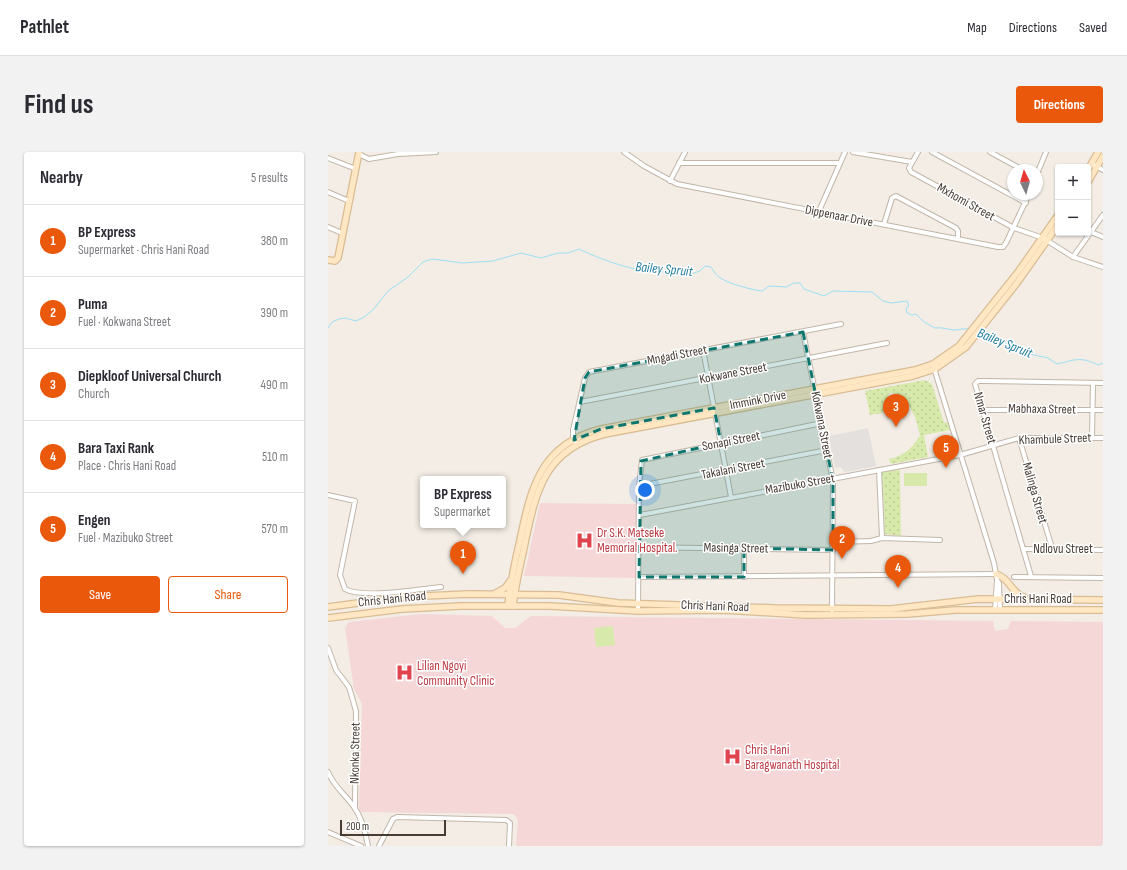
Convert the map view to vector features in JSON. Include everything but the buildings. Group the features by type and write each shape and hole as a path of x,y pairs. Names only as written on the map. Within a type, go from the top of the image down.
{"main road":[{"path":"1092,164 1098,152"},
{"path":"328,260 335,261 337,259 359,153"},
{"path":"1091,178 1100,168 1103,156"},
{"name":"Immink Drive","path":"510,606 532,487 550,459 575,442 601,429 714,411 934,367 958,354 978,333 1045,239 1055,221"},
{"name":"Immink Drive","path":"934,367 959,346 1045,239 1055,229"},
{"name":"Immink Drive","path":"514,579 538,490 552,466 575,442"},
{"path":"996,577 1005,578 1017,594 1030,599"},
{"path":"492,594 506,587 514,579 522,591 531,595"},
{"name":"Chris Hani Road","path":"328,607 403,597 492,594 565,595 618,603 638,604 897,608 997,599 1103,600"},
{"name":"Chris Hani Road","path":"328,618 429,607 510,606 550,606 638,611 723,610 775,614 907,614 955,610 1103,610"},
{"path":"832,607 837,612 860,614"}],"street":[{"path":"359,153 369,159 398,154 436,152"},
{"name":"Dippenaar Drive","path":"624,152 670,181 686,186 1002,247 1006,244 1027,200"},
{"path":"670,181 685,152"},
{"path":"818,211 845,152"},
{"path":"853,152 912,162 918,152"},
{"path":"932,152 1026,203"},
{"path":"990,152 1012,164"},
{"path":"1041,164 1046,152"},
{"path":"328,158 356,169"},
{"name":"Mxhomi Street","path":"912,162 909,168 911,172 1014,228 1045,239 1073,258 1103,267"},
{"path":"679,163 840,163"},
{"path":"1092,164 1100,168"},
{"path":"328,192 349,201"},
{"path":"884,224 892,198 896,196 956,228 958,232 958,239"},
{"path":"1103,215 1091,232 1103,237"},
{"path":"328,227 342,233"},
{"path":"1073,258 1088,236"},
{"name":"Mngadi Street","path":"575,442 573,430 585,378 589,372 841,324"},
{"name":"Kokwana Street","path":"803,332 832,478 832,614"},
{"name":"Kokwane Street","path":"580,402 887,343"},
{"path":"704,350 731,497"},
{"path":"934,367 996,577 998,610"},
{"name":"Nmar Street","path":"1031,576 975,386 980,381 1103,383"},
{"path":"1092,438 1093,383"},
{"name":"Mabhaxa Street","path":"982,410 1103,410"},
{"name":"Sonapi Street","path":"640,486 641,461 645,458 822,423"},
{"name":"Khambule Street","path":"960,455 1019,438 1103,438"},
{"name":"Malinga Street","path":"1019,438 1052,548"},
{"name":"Takalani Street","path":"640,486 827,450"},
{"name":"Mazibuko Street","path":"640,515 960,455"},
{"path":"879,470 882,538"},
{"path":"638,611 640,486"},
{"path":"328,495 355,501 340,575 345,589 355,593 377,593 441,587"},
{"path":"833,542 871,541 882,538 940,540"},
{"name":"Masinga Street","path":"639,547 833,550"},
{"path":"744,548 744,576"},
{"name":"Ndlovu Street","path":"1023,549 1052,548 1103,550"},
{"path":"639,577 996,577"},
{"path":"1014,577 1103,578"},
{"name":"Nkonka Street","path":"328,648 336,670 349,687 351,699 356,711 355,808"},
{"path":"328,772 334,784 355,808 364,830 368,846"},
{"path":"379,846 393,819 396,817 503,820 509,822 509,846"},
{"path":"328,832 361,846"}],"highlighted area":[{"path":"803,332 833,481 833,550 744,548 744,577 639,577 641,461 721,443 714,408 601,429 574,440 573,437 585,378 589,372"}],"shaded area":[{"path":"868,428 876,466 845,472 840,467 835,468 829,436"},
{"name":"Dr S.K. Matseke Memorial Hospital.","path":"540,503 637,504 636,578 524,576"},
{"name":"Chris Hani Baragwanath Hospital","path":"421,614 492,616 505,628 515,628 531,616 993,621 995,631 1008,629 1011,621 1103,622 1103,846 516,846 518,820 514,814 361,812 359,809 362,704 354,689 345,628 349,622"}],"green space":[{"path":"925,380 932,384 944,423 948,422 950,430 924,435 928,457 891,464 889,459 903,454 920,436 914,415 903,399 890,392 883,413 870,415 865,391"},
{"path":"900,470 901,536 885,534 882,472"},
{"path":"904,473 927,473 927,486 904,486"},
{"path":"613,626 615,645 596,647 594,628"}],"waterway":[{"name":"Bailey Spruit","path":"328,328 332,322 339,319 345,318 356,321 364,317 373,310 388,291 408,277 423,262 432,259 463,263 493,261 521,253 541,258 558,253 568,253 579,249 629,268 657,272 680,268 691,274 700,271 705,266 711,267 716,275 727,282 762,291 769,286 786,287 794,283 800,283 804,289 824,296 833,291 872,292 883,301 891,303 907,301 909,306 906,308 907,313 912,315 916,314 924,322 935,328 953,330 970,329"},
{"name":"Bailey Spruit","path":"980,333 1002,340 1008,345 1017,347 1021,352 1048,358 1057,364 1073,360 1087,360 1098,365 1103,363"}],"place":[{"name":"Diepkloof Universal Church","path":"896,427"},
{"name":"Engen","path":"946,468"},
{"name":"Dr S.K. Matseke Memorial Hospital.","path":"584,540"},
{"name":"Puma","path":"842,559"},
{"name":"BP Express","path":"463,574"},
{"name":"Bara Taxi Rank","path":"898,588"},
{"name":"Lilian Ngoyi Community Clinic","path":"404,673"},
{"name":"Chris Hani Baragwanath Hospital","path":"732,757"}]}
